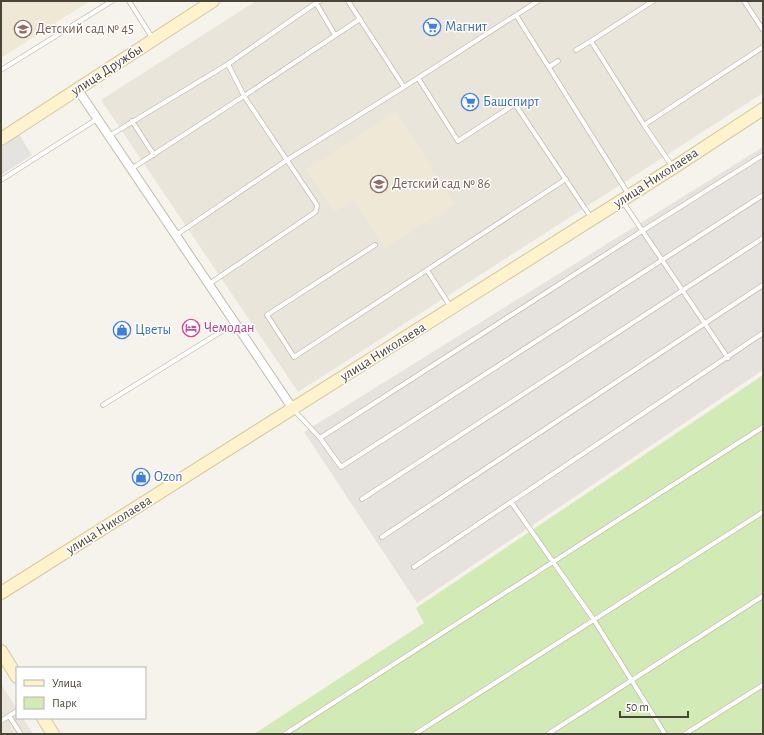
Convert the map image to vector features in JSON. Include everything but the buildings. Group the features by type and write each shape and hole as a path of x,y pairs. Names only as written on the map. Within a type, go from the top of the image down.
{"main road":[{"name":"улица Дружбы","path":"1,139 214,1"},
{"name":"улица Николаева","path":"1,592 293,409 673,168 763,109"},
{"path":"1,652 16,675"},
{"path":"44,719 53,734"}],"street":[{"path":"78,90 293,409"}],"lane":[{"path":"1,70 112,1"},
{"path":"129,1 153,40"},
{"path":"348,1 404,87"},
{"path":"176,235 287,160 538,1"},
{"path":"576,50 653,1"},
{"path":"744,1 763,30"},
{"path":"109,136 228,64 318,2 335,35"},
{"path":"516,15 549,67 625,198 642,231 728,358"},
{"path":"132,170 360,19"},
{"path":"591,41 673,168"},
{"path":"644,125 763,47"},
{"path":"549,67 558,61"},
{"path":"209,284 316,211 317,205 244,96 228,64"},
{"path":"418,78 458,141 515,104 592,219"},
{"path":"1,180 97,119"},
{"path":"132,121 154,155"},
{"path":"320,438 763,155"},
{"path":"375,245 267,315 294,357 566,179"},
{"path":"293,409 320,438 341,467 763,195"},
{"path":"362,499 763,238"},
{"path":"427,270 452,308"},
{"path":"382,538 763,285"},
{"path":"103,405 235,323"},
{"path":"414,567 763,334"},
{"path":"286,734 763,427"},
{"path":"511,502 594,620 665,734"},
{"path":"415,734 763,512"},
{"path":"548,734 763,596"},
{"path":"685,734 763,685"},
{"path":"1,721 16,712"},
{"path":"9,716 21,734"}],"shaded area":[{"name":"Детский сад № 45","path":"1,1 90,1 1,58"},
{"path":"256,1 763,1 763,93 298,392 101,100"},
{"name":"Детский сад № 86","path":"396,112 455,204 385,248 354,199 334,212 306,169"},
{"path":"18,133 32,155 1,175 1,144"},
{"path":"763,147 763,370 417,603 304,432"},
{"path":"1,684 16,707 16,719 24,719 33,734 1,734"}],"green space":[{"path":"763,375 763,734 254,734 424,623 416,608"}],"place":[{"name":"Магнит","path":"432,27"},
{"name":"Детский сад № 45","path":"23,29"},
{"name":"Башспирт","path":"470,102"},
{"name":"Детский сад № 86","path":"379,184"},
{"name":"Чемодан","path":"191,328"},
{"name":"Цветы","path":"122,330"},
{"name":"Ozon","path":"141,477"}]}
